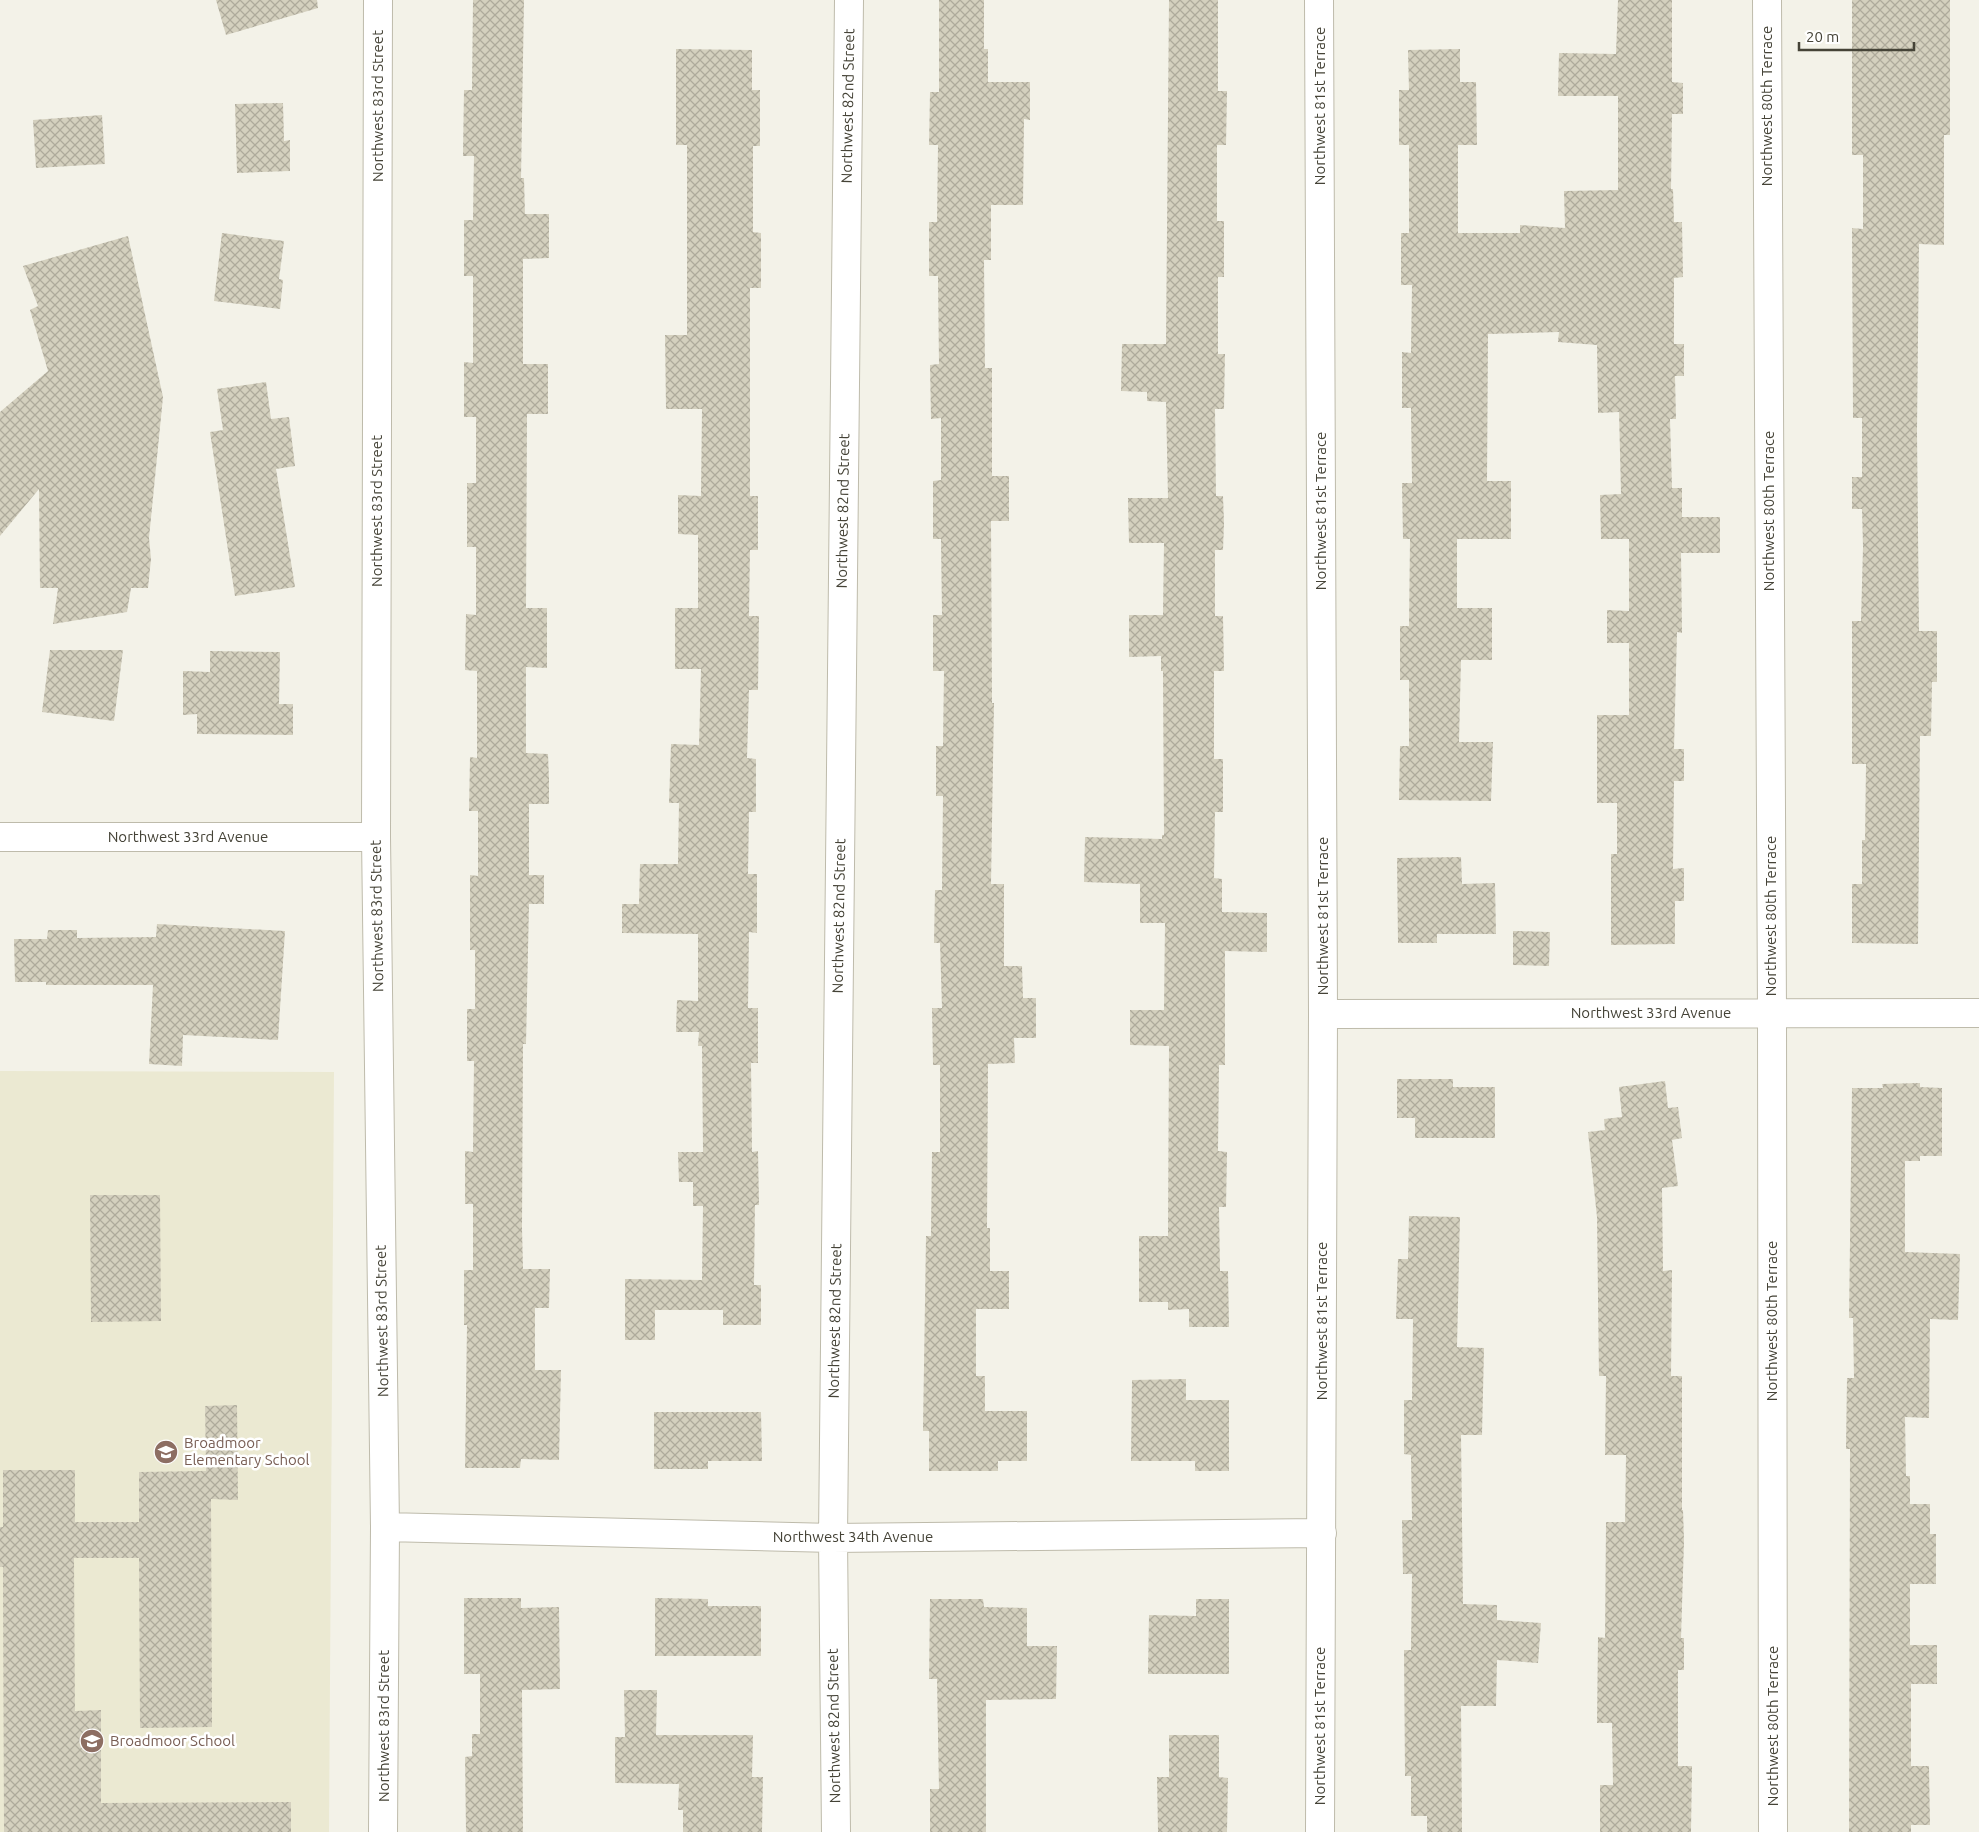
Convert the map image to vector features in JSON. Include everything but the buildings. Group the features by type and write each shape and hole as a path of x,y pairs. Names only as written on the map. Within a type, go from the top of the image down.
{"street":[{"name":"Northwest 83rd Street","path":"378,0 376,837 385,1527 383,1832"},
{"name":"Northwest 82nd Street","path":"836,1832 832,1538 849,0"},
{"name":"Northwest 81st Terrace","path":"1319,0 1323,1014 1320,1832"},
{"name":"Northwest 80th Terrace","path":"1766,0 1772,1013 1773,1832"},
{"name":"Northwest 33rd Avenue","path":"0,837 376,837"},
{"name":"Northwest 33rd Avenue","path":"1323,1014 1979,1013"},
{"name":"Northwest 34th Avenue","path":"385,1527 832,1538 1322,1533"}],"shaded area":[{"name":"Broadmoor Elementary School","path":"0,1071 334,1072 329,1832 0,1832"}],"place":[{"name":"Broadmoor Elementary School","path":"166,1452"},
{"name":"Broadmoor School","path":"92,1741"}]}
